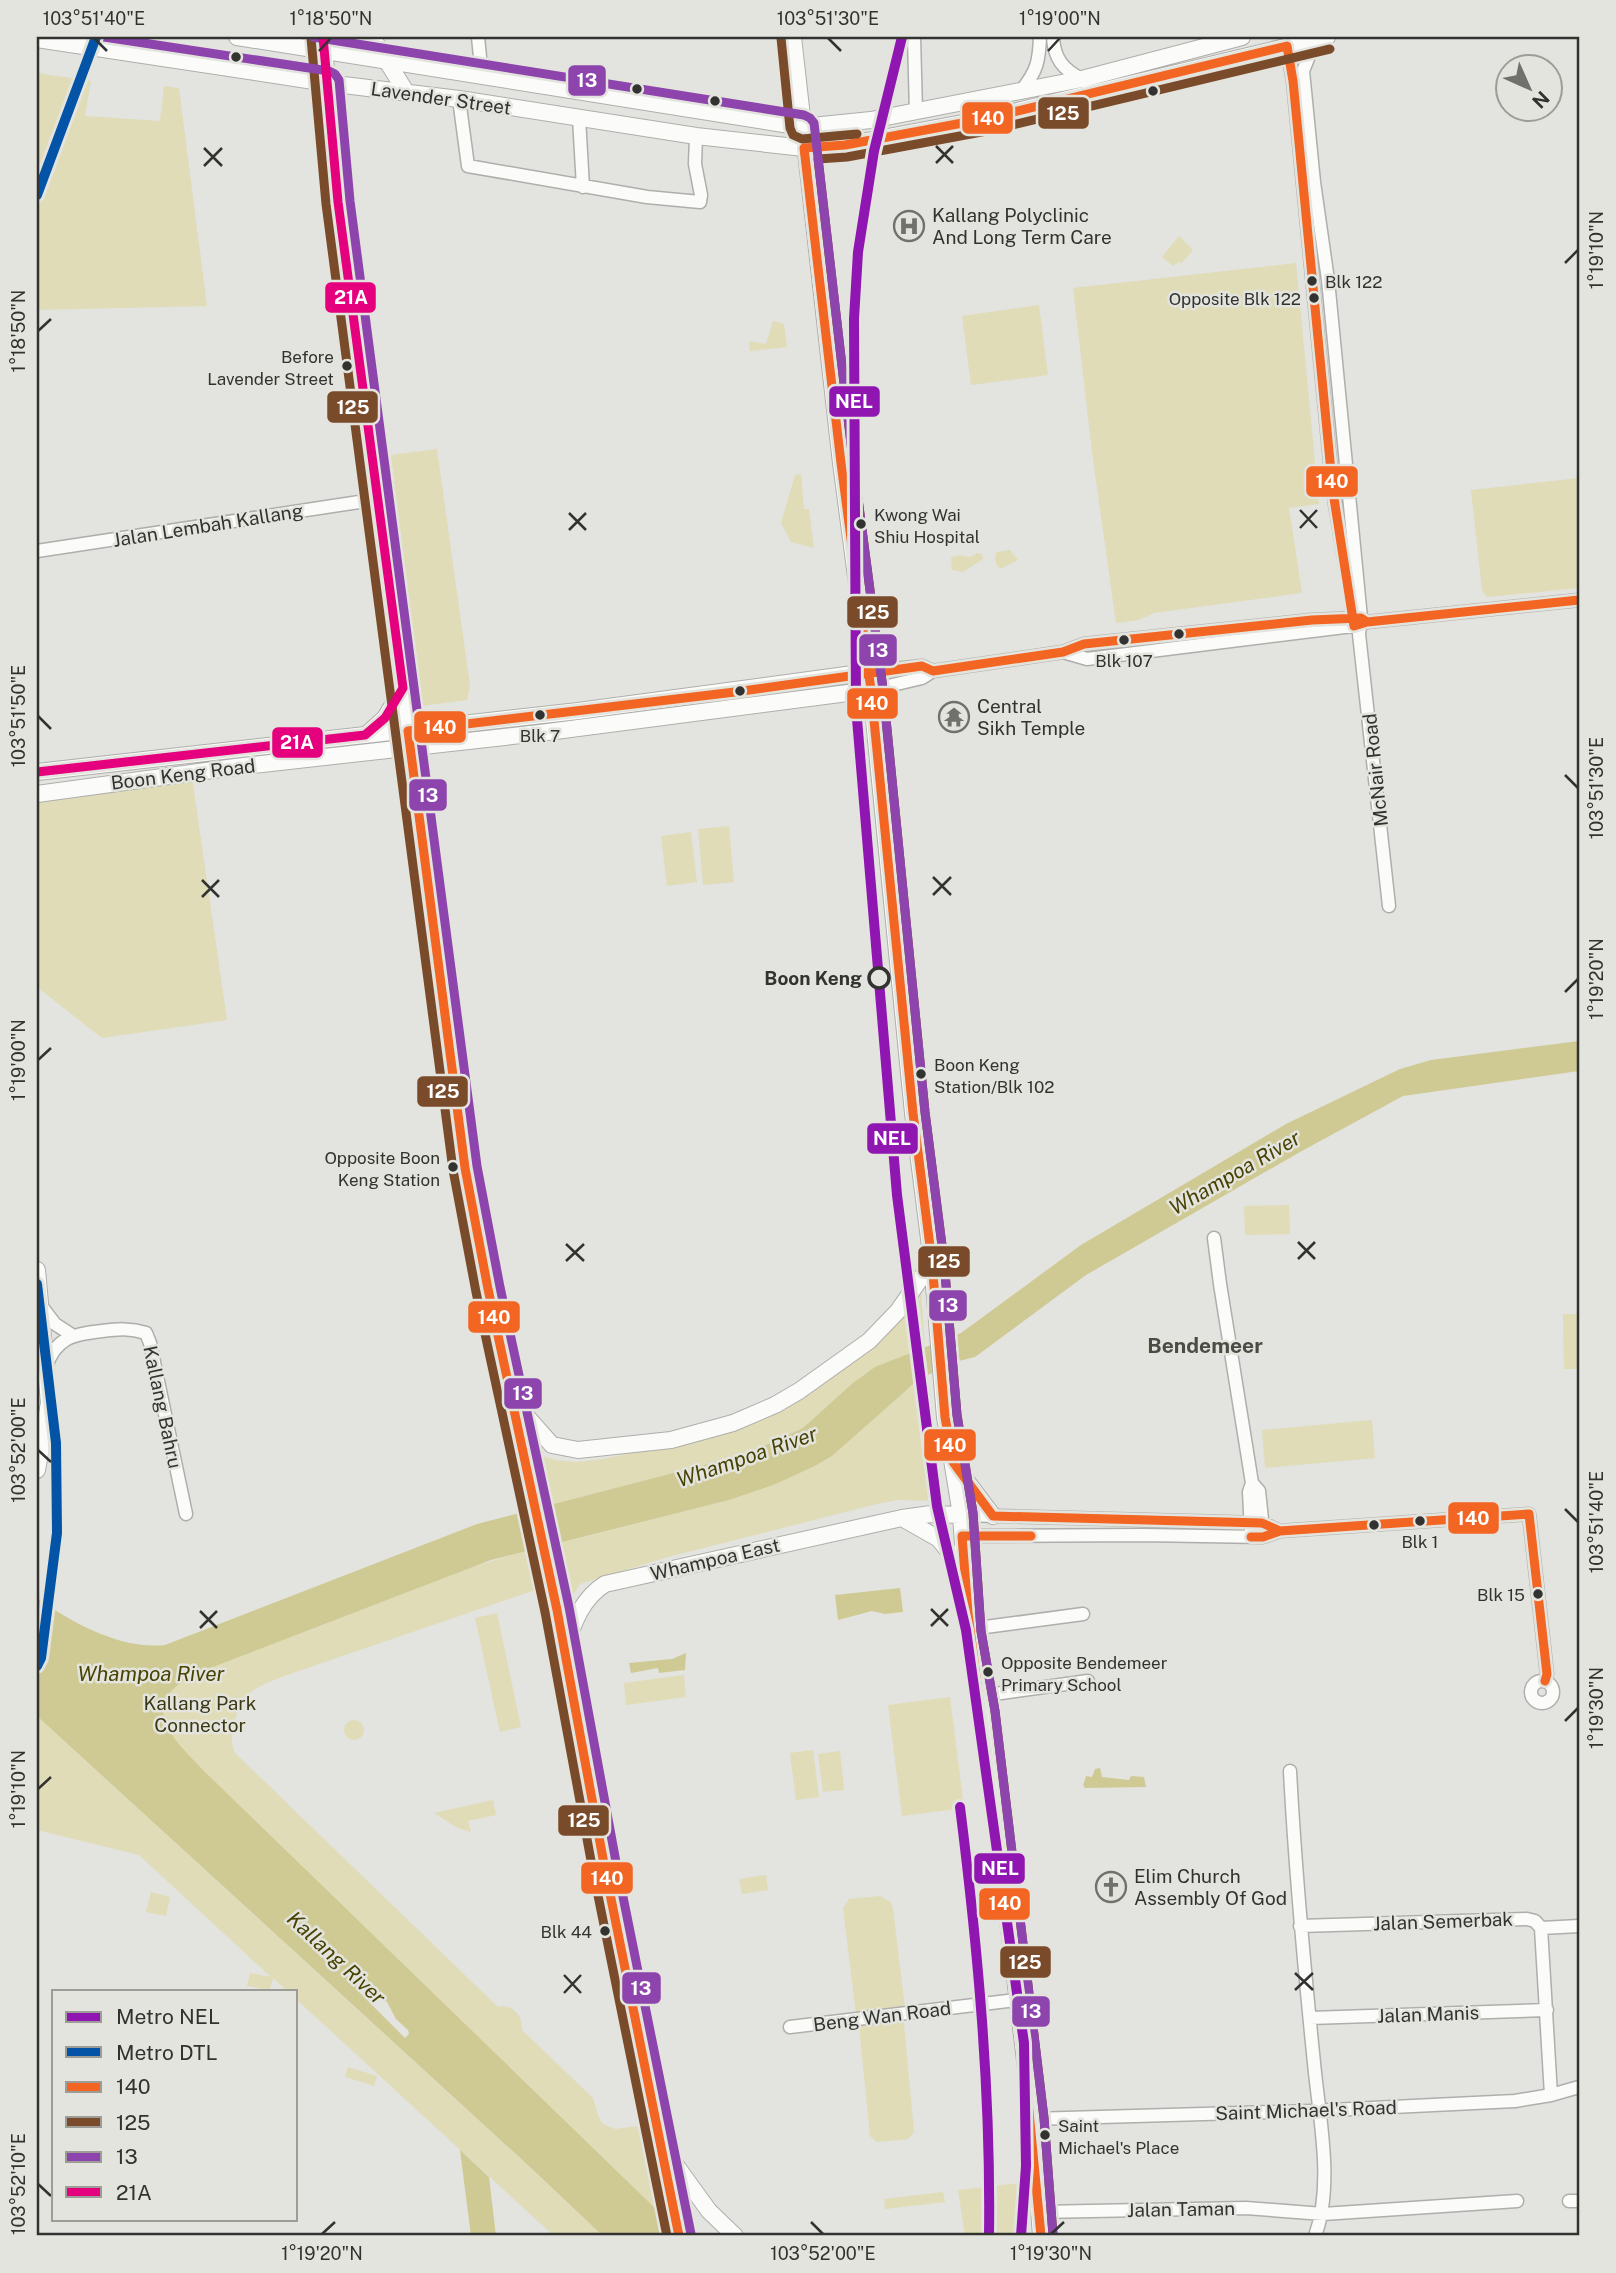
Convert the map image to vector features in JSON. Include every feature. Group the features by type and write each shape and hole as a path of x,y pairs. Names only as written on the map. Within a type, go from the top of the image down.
{"main road":[{"name":"Lavender Street","path":"237,37 324,43 387,60 482,77 802,127 871,120 1082,79 1242,37"},
{"path":"372,37 406,92"},
{"path":"793,37 841,463 871,690 913,1113 932,1262 945,1416 961,1516 969,1632 980,1696 1032,2119 1041,2236"},
{"name":"Lavender Street","path":"37,39 696,136 804,148 845,145 984,119 1328,37"},
{"path":"324,43 338,202 465,1168 533,1507 565,1651 604,1864 679,2236"},
{"name":"Boon Keng Road","path":"37,772 735,692 868,672"},
{"path":"365,735 386,718 402,688"},
{"name":"Boon Keng Road","path":"37,794 235,767 725,710 871,690"},
{"path":"512,1399 552,1445 578,1451 671,1440 733,1423 775,1405 799,1391 869,1342 905,1302 932,1262"},
{"path":"37,1270 41,1305 40,1333 49,1403 37,1470"},
{"path":"953,1462 993,1516"},
{"name":"Whampoa East","path":"565,1651 581,1610 591,1595 605,1584 902,1518 931,1514 961,1516"},
{"path":"902,1518 939,1539 964,1572"},
{"path":"662,2144 705,2205 735,2236"}],"street":[{"path":"478,37 482,77"},
{"path":"914,37 916,112"},
{"path":"1021,91 1039,62 1040,37"},
{"path":"1053,37 1057,59 1070,74 1082,79"},
{"name":"McNair Road","path":"1328,37 1311,51 1304,71 1314,182 1328,280 1359,624 1389,906"},
{"name":"McNair Road","path":"1287,46 1297,120 1333,492 1359,624"},
{"path":"459,99 468,166 583,187 701,202 695,164 696,136"},
{"path":"579,118 583,187"},
{"name":"Jalan Lembah Kallang","path":"37,551 379,499"},
{"path":"871,690 922,678 933,671 1063,652 1084,643 1312,620 1359,624 1579,600"},
{"path":"868,672 922,666 933,671"},
{"path":"1214,1238 1252,1483 1250,1503 1256,1523"},
{"path":"41,1305 55,1325 72,1335 53,1351 46,1368"},
{"name":"Kallang Bahru","path":"72,1335 129,1328 146,1333 186,1514"},
{"path":"1252,1483 1259,1491 1257,1537"},
{"path":"1229,1522 1250,1503"},
{"path":"962,1536 1257,1537 1280,1531 1529,1514 1547,1674 1545,1681"},
{"path":"961,1516 1256,1523 1280,1531"},
{"path":"969,1632 978,1628 1083,1614"},
{"path":"980,1696 1088,1681"},
{"path":"1290,1771 1300,1926 1320,2110 1323,2214 1315,2236"},
{"name":"Jalan Semerbak","path":"1300,1926 1527,1919 1535,1921 1541,1928 1551,2095"},
{"path":"1541,1928 1579,1926"},
{"name":"Beng Wan Road","path":"790,2027 1016,2000"},
{"name":"Jalan Manis","path":"1310,2018 1547,2010"},
{"name":"Saint Michael's Road","path":"1032,2119 1516,2101 1579,2087"},
{"name":"Jalan Taman","path":"1039,2212 1246,2208 1323,2214 1517,2201"}],"green space":[{"path":"37,73 91,81 85,116 160,121 164,86 179,88 207,306 37,310"},
{"path":"1179,236 1193,250 1182,263 1178,262 1173,266 1162,257"},
{"path":"1296,263 1319,504 1289,508 1302,593 1154,613 1139,620 1116,623 1073,288"},
{"path":"1039,305 1048,375 971,385 962,316"},
{"path":"773,321 784,324 787,347 750,351 749,341 766,344"},
{"path":"437,449 470,686 467,700 421,706 391,455"},
{"path":"801,474 804,509 809,509 814,548 791,542 781,523 795,475"},
{"path":"1579,478 1579,588 1487,597 1482,590 1471,490"},
{"path":"1010,550 1018,560 1000,569 995,561 997,552"},
{"path":"977,553 982,554 983,559 963,572 952,570 953,556 970,557"},
{"path":"192,777 227,1020 102,1038 37,987 37,801"},
{"path":"729,826 734,882 703,885 698,829"},
{"path":"691,832 697,882 667,886 661,836"},
{"path":"1289,1205 1290,1234 1245,1235 1244,1206"},
{"path":"921,1292 925,1346 864,1374 803,1428 746,1454 551,1505 539,1455 576,1462 603,1459 669,1445 764,1414"},
{"path":"1563,1314 1579,1314 1579,1369 1564,1369"},
{"path":"927,1375 942,1501 897,1500 877,1504 668,1557 580,1584 571,1598 556,1544 729,1500 815,1466 832,1456 896,1398"},
{"path":"1372,1420 1375,1458 1265,1468 1262,1430"},
{"name":"Kallang Park Connector","path":"528,1550 535,1590 262,1685 243,1701 232,1733 233,1749 498,2007 508,2007 516,2012 521,2020 522,2030 593,2098 603,2124 615,2129 639,2126 658,2211 326,1891 280,1939 603,2236 554,2236 298,2001 298,1990 286,1990 273,1978 270,1990 247,1986 250,1973 271,1977 139,1855 37,1830 37,1716 276,1935 322,1887 234,1803 170,1733 163,1719 167,1697 183,1681 195,1674 473,1567"},
{"path":"497,1613 521,1727 500,1732 475,1618"},
{"path":"684,1675 686,1697 626,1705 624,1683"},
{"path":"950,1697 964,1808 902,1816 888,1705"},
{"path":"350,1720 358,1720 364,1730 358,1740 350,1740 344,1734 344,1726"},
{"path":"813,1750 819,1797 796,1800 790,1753"},
{"path":"840,1751 844,1790 823,1792 818,1754"},
{"path":"493,1800 496,1815 468,1821 471,1832 456,1827 434,1813"},
{"path":"766,1875 768,1890 742,1894 739,1879"},
{"path":"151,1892 170,1897 166,1916 146,1912"},
{"path":"880,1896 891,1902 893,1909 905,2008 856,2014 843,1908 849,1899"},
{"path":"897,2017 904,2023 914,2132 908,2139 877,2142 870,2136 859,2027 864,2020"},
{"path":"348,2067 377,2076 374,2086 345,2077"},
{"path":"1021,2183 1028,2236 965,2236 958,2190"},
{"path":"943,2192 945,2202 885,2209 884,2199"}],"water":[{"path":"1579,1041 1579,1071 1403,1096 1300,1152 1086,1275 975,1357 959,1361 919,1379 832,1456 815,1466 773,1485 729,1500 491,1560 195,1674 177,1686 166,1698 163,1710 172,1735 206,1773 658,2211 689,2236 603,2236 37,1716 37,1598 98,1633 132,1643 165,1645 477,1524 746,1454 803,1428 854,1382 875,1367 961,1333 1081,1245 1286,1124 1400,1069 1431,1060"},
{"path":"900,1588 903,1612 885,1614 872,1611 838,1620 835,1595"},
{"path":"686,1653 685,1670 659,1673 658,1668 631,1673 629,1663 672,1659"},
{"path":"1100,1768 1102,1777 1129,1780 1131,1776 1144,1777 1146,1787 1084,1788 1086,1776 1092,1777 1095,1769"},
{"path":"460,2150 489,2177 496,2236 471,2236"}],"pier":[{"path":"363,1986 387,2002 396,2019 408,2030 409,2034 405,2038 358,1991"}],"metro line":[{"name":"DTL","path":"37,195 96,37"},
{"name":"NEL","path":"902,37 874,151 858,252 854,319 856,707 897,1195 937,1506 966,1630 1024,2043 1026,2166 1021,2236"},
{"name":"DTL","path":"37,1284 56,1443 57,1533 41,1658 37,1666"},
{"name":"NEL","path":"960,1807 982,2021 988,2128 989,2236"}],"transit line":[{"name":"13","path":"104,37 329,71 339,80 350,201 477,1166 500,1287 569,1607 616,1862 691,2234"},
{"name":"13","path":"313,37 804,115 814,123 853,461 883,689 925,1112 944,1261 957,1415 973,1513 981,1631 995,1711 1044,2118 1053,2235"},
{"name":"21A","path":"37,772 365,735 385,718 403,688 338,202 323,37"},
{"name":"125","path":"311,38 326,204 453,1170 476,1292 545,1612 592,1866 667,2236"},
{"name":"125","path":"781,38 790,128 793,135 802,139 857,134"},
{"name":"140","path":"1280,1531 1262,1523 993,1516 953,1462 945,1417 932,1262 913,1113 871,690 804,148 845,145 984,119 1287,46 1293,81 1333,492 1354,626 1367,622 1579,600"},
{"name":"125","path":"1053,2235 1044,2118 995,1711 981,1631 973,1513 957,1415 944,1261 925,1112 883,689 818,159 847,157 987,131 1330,49"},
{"name":"140","path":"679,2236 604,1864 557,1610 488,1289 465,1168 408,731 735,692 922,666 933,671 1063,652 1084,644 1312,620 1361,618 1367,622"},
{"name":"140","path":"1251,1537 1263,1537 1280,1531 1529,1514 1547,1674 1545,1681"},
{"name":"140","path":"1031,1536 962,1536 968,1613 1023,2050 1041,2236"}],"place":[{"name":"Kallang Polyclinic And Long Term Care","path":"909,226"},
{"name":"Blk 122","path":"1312,281"},
{"name":"Opposite Blk 122","path":"1314,298"},
{"name":"Before Lavender Street","path":"347,366"},
{"name":"Kwong Wai Shiu Hospital","path":"861,524"},
{"name":"Blk 107","path":"1124,640"},
{"name":"Blk 7","path":"540,715"},
{"name":"Central Sikh Temple","path":"954,717"},
{"name":"Boon Keng","path":"879,978"},
{"name":"Boon Keng Station/Blk 102","path":"921,1074"},
{"name":"Opposite Boon Keng Station","path":"453,1167"},
{"name":"Blk 1","path":"1420,1521"},
{"name":"Blk 15","path":"1538,1594"},
{"name":"Opposite Bendemeer Primary School","path":"988,1672"},
{"name":"Elim Church Assembly Of God","path":"1111,1887"},
{"name":"Blk 44","path":"605,1931"},
{"name":"Saint Michael's Place","path":"1045,2135"}],"district":[{"name":"Bendemeer","path":"1205,1346"}],"water label":[{"name":"Whampoa River","path":"1235,1173"},
{"name":"Whampoa River","path":"747,1457"},
{"name":"Whampoa River","path":"151,1674"},
{"name":"Kallang River","path":"336,1958"}]}
